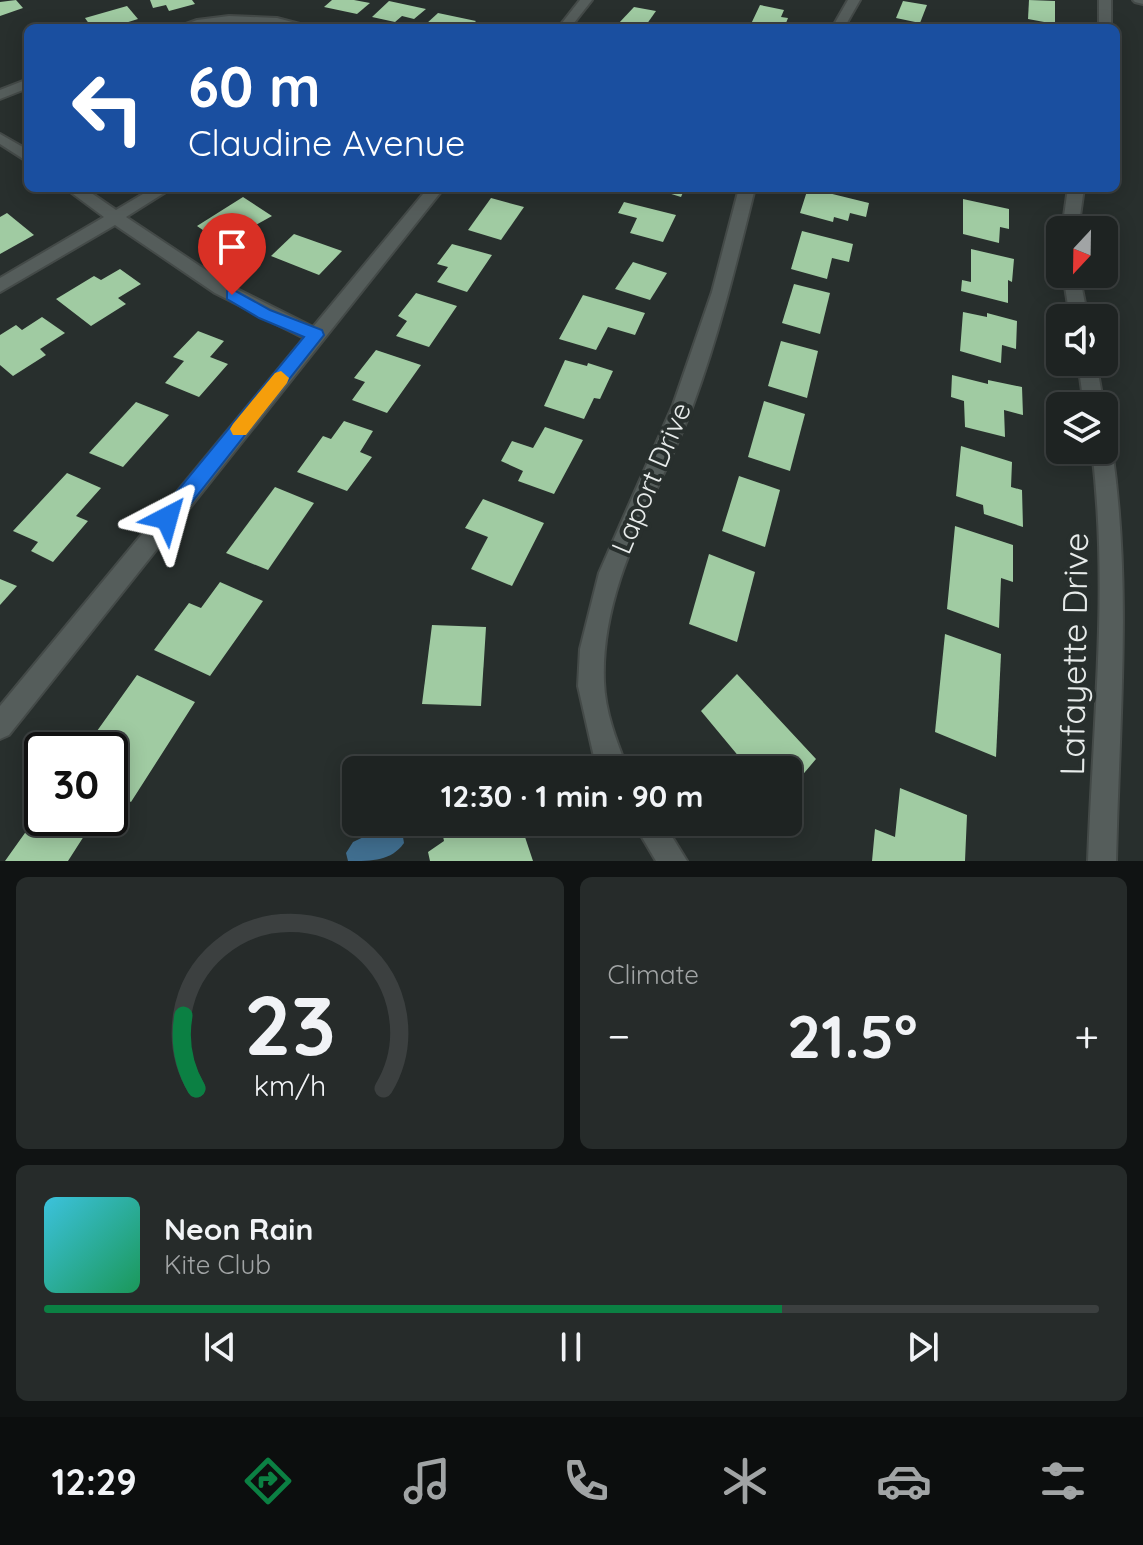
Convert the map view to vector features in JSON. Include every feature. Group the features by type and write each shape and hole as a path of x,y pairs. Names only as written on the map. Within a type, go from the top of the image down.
{"street":[{"path":"567,24 586,0"},
{"path":"840,24 854,0"},
{"path":"1105,0 1105,24"},
{"path":"208,24 242,19 292,24"},
{"path":"0,95 24,85"},
{"path":"0,138 24,154"},
{"path":"79,192 232,295 265,314 316,335"},
{"path":"0,286 157,192"},
{"path":"0,726 433,192"},
{"name":"Laport Drive","path":"607,756 591,686 592,649 610,573 688,391 721,292 746,192"},
{"path":"1072,216 1075,192"},
{"name":"Lafayette Drive","path":"1102,861 1114,630 1114,549 1104,464"},
{"path":"656,836 673,861"}],"water":[{"path":"366,836 403,836 404,843 380,859 348,861 346,853 353,842"}],"building":[{"path":"16,0 23,8 0,16 0,2"},
{"path":"150,0 192,0 195,4 169,11 166,5 153,8"},
{"path":"332,0 370,3 357,14 324,7"},
{"path":"1029,0 1055,1 1055,24 1028,19"},
{"path":"389,1 426,9 414,19 402,16 395,22 372,17"},
{"path":"903,1 927,5 920,23 896,18"},
{"path":"760,5 784,10 781,17 788,18 786,24 751,24"},
{"path":"127,6 138,19 122,24 89,24 85,18"},
{"path":"634,7 656,11 647,24 618,24"},
{"path":"438,13 476,21 473,24 426,24"},
{"path":"665,192 683,192 681,197"},
{"path":"807,192 824,192 869,203 866,217 850,213 848,221 834,217 833,222 800,213"},
{"path":"243,197 272,216 254,226 249,222 219,241 197,226"},
{"path":"491,198 524,207 501,240 468,230"},
{"path":"963,199 1009,209 1009,229 1000,227 999,243 963,234"},
{"path":"624,202 676,215 663,242 630,233 637,218 618,213"},
{"path":"7,213 34,235 0,254 0,217"},
{"path":"802,231 853,244 849,262 832,258 827,279 791,269"},
{"path":"294,234 342,251 319,275 271,256"},
{"path":"452,244 492,255 467,292 437,282 448,267 437,264"},
{"path":"971,249 1014,259 1012,282 1008,280 1008,303 961,291 962,280 971,282"},
{"path":"633,262 667,273 650,300 615,289"},
{"path":"120,269 141,284 118,298 126,304 91,326 56,299 94,276 101,280"},
{"path":"794,284 830,293 820,334 782,323"},
{"path":"416,293 457,306 429,347 396,336 407,321 398,316"},
{"path":"583,295 645,313 635,335 608,327 596,350 559,339"},
{"path":"963,312 987,317 987,313 1017,321 1016,349 1002,345 1001,363 960,351"},
{"path":"42,317 65,333 40,349 46,355 13,376 0,365 0,335 16,325 22,330"},
{"path":"198,331 224,341 210,357 228,364 199,397 165,383 184,361 173,357"},
{"path":"781,341 818,351 807,398 768,386"},
{"path":"376,350 421,365 387,413 352,400 365,382 354,378"},
{"path":"565,360 613,371 600,399 594,398 584,419 544,406"},
{"path":"952,375 988,384 988,380 1022,387 1023,415 1004,410 1005,437 965,427 964,401 951,397"},
{"path":"764,401 805,414 790,471 748,457"},
{"path":"136,402 169,415 123,467 89,453"},
{"path":"344,421 373,431 360,452 372,457 347,491 297,472 323,436 331,439"},
{"path":"545,427 583,440 554,494 518,481 523,471 501,461 512,441 533,448"},
{"path":"961,446 1012,462 1011,487 1022,490 1023,527 984,514 983,505 956,496"},
{"path":"67,473 101,488 76,516 88,521 53,562 31,551 38,542 13,531"},
{"path":"739,476 780,490 765,547 722,531"},
{"path":"275,487 314,503 268,570 226,553"},
{"path":"483,499 544,523 512,586 471,569 488,537 465,528"},
{"path":"955,526 1013,545 1013,582 1001,578 999,628 947,609"},
{"path":"709,554 755,572 737,642 689,624"},
{"path":"0,579 17,586 0,605"},
{"path":"220,582 263,601 210,676 154,650 189,603 201,608"},
{"path":"432,625 486,627 481,706 422,704"},
{"path":"945,634 1001,654 996,757 935,732"},
{"path":"737,674 816,759 802,776 802,756 738,756 701,711"},
{"path":"137,675 195,702 131,802 128,800 128,732 97,731"},
{"path":"900,788 967,815 965,861 872,861 875,829 895,837"},
{"path":"24,834 84,836 68,861 5,861"},
{"path":"443,836 525,836 533,861 430,861 428,852 444,841"}],"slow traffic":[{"path":"239,429 281,378"}],"route":[{"path":"167,518 316,335 265,314 232,295"}]}
